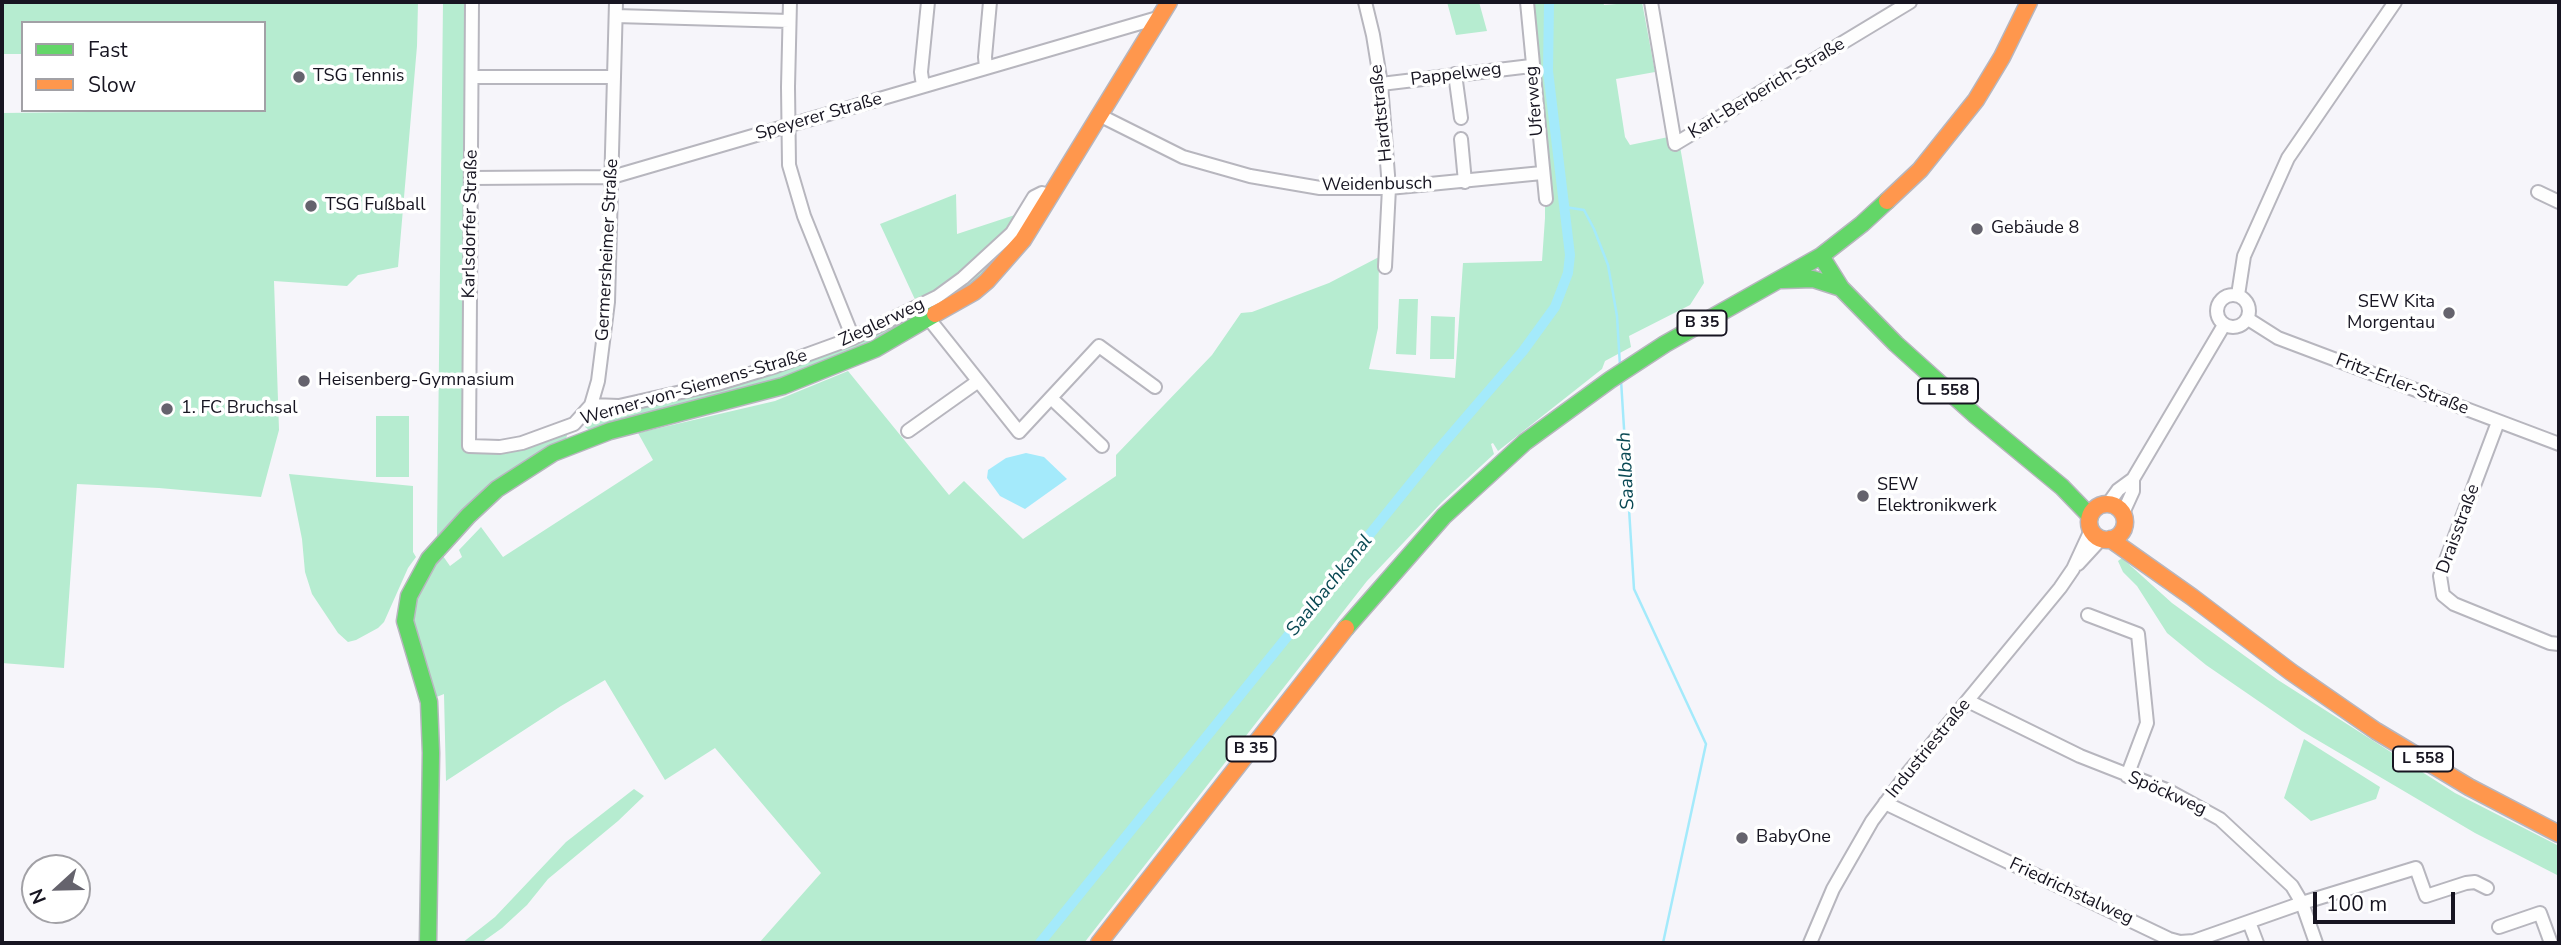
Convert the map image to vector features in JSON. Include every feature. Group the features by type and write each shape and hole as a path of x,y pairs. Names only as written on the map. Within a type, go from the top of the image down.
{"main road":[{"name":"Werner-von-Siemens-Straße","path":"428,943 431,753 429,702 405,621 409,596 418,576 440,546 497,489 538,461 580,442 637,423 783,386 875,349 974,292 1023,240 1169,2"},
{"name":"B 35","path":"1099,943 1361,608 1444,516 1525,442 1628,367 1821,256 1892,198 1949,136 1976,100 2002,57 2029,2"},
{"name":"L 558","path":"1821,256 1841,288 1896,344 2149,566 2291,672 2376,730 2469,788 2559,834"},
{"name":"B 35","path":"1777,281 1813,279 1841,288"},
{"path":"2103,524 2125,524 2123,513"}],"street":[{"name":"Karlsdorfer Straße","path":"472,2 469,446 500,447 522,443 574,424"},
{"name":"Germersheimer Straße","path":"591,405 606,329 616,2"},
{"path":"790,2 789,165 795,191 853,338"},
{"path":"923,86 921,72 928,2"},
{"path":"986,68 990,2"},
{"name":"Hardtstraße","path":"1365,2 1381,84 1389,188 1385,267"},
{"name":"Uferweg","path":"1527,2 1531,66 1546,200"},
{"name":"Karl-Berberich-Straße","path":"1651,2 1675,144 1910,2"},
{"path":"2238,295 2244,256 2288,158 2395,2"},
{"path":"616,16 789,22"},
{"name":"Speyerer Straße","path":"471,178 612,177 1161,17"},
{"name":"Pappelweg","path":"1381,84 1531,66"},
{"path":"1455,74 1461,118"},
{"path":"472,77 614,77"},
{"name":"Weidenbusch","path":"1099,115 1184,157 1250,176 1320,188 1389,188 1542,173"},
{"path":"1461,139 1465,182"},
{"path":"2538,192 2559,202"},
{"name":"Zieglerweg","path":"591,405 619,406 718,384 853,338 937,297 954,285 1012,233 1034,197 1042,193 1051,196"},
{"path":"2229,295 2238,295 2249,305 2248,319 2236,327 2224,325 2217,314 2218,303 2229,295"},
{"path":"929,319 1018,432 1099,346 1155,387"},
{"name":"Fritz-Erler-Straße","path":"2248,319 2278,338 2559,444"},
{"path":"2103,524 2118,490 2133,479 2224,325"},
{"path":"908,431 977,382"},
{"path":"1051,398 1102,446"},
{"path":"580,442 574,424 591,405"},
{"name":"Draisstraße","path":"2498,422 2440,576 2443,595 2466,609 2550,643 2559,644"},
{"path":"2123,513 2133,491 2133,479"},
{"name":"Industriestraße","path":"1810,943 1821,913 1850,857 1885,803 2022,637 2103,524"},
{"path":"2088,615 2138,634 2147,723 2127,776"},
{"name":"Spöckweg","path":"1968,701 2080,756 2169,791 2220,819 2292,886 2302,903 2316,943"},
{"name":"Friedrichstalweg","path":"1885,803 2169,939 2194,941 2302,903 2416,868 2427,896 2466,883 2475,882 2487,888"},
{"path":"2499,927 2540,913 2552,943"},
{"path":"2249,922 2257,943"}],"green space":[{"path":"2,2 418,2 417,46 398,267 358,275 347,286 274,281 279,430 261,497 77,484 64,668 2,663 2,113 266,112 266,21 21,21 21,54 2,54"},
{"path":"443,2 468,2 464,451 495,453 565,433 567,435 566,440 507,472 462,510 437,536"},
{"path":"1447,2 1479,2 1487,31 1456,35"},
{"path":"1531,2 1603,2 1604,5 1642,2 1655,72 1616,79 1625,137 1630,145 1678,135 1704,283 1690,305 1629,336 1631,347 1605,361 1602,369 1498,451 1493,443 1491,444 1494,454 1442,502 1367,581 1084,943 759,943 821,873 715,748 665,780 605,680 446,781 444,694 434,698 414,627 414,608 419,588 443,556 450,566 462,557 459,550 481,527 503,557 653,460 638,433 775,401 848,371 949,495 964,481 1023,539 1116,476 1116,455 1212,355 1241,313 1252,312 1329,283 1379,257 1378,328 1369,369 1455,378 1463,263 1542,261 1545,174"},
{"path":"956,194 957,234 1024,212 1051,196 974,292 783,386 637,423 589,430 585,427 588,419 619,406 776,366 918,306 880,224"},
{"path":"1399,299 1418,299 1416,355 1396,354"},
{"path":"1431,316 1455,317 1454,359 1430,359"},
{"path":"376,416 409,416 409,477 376,477"},
{"path":"289,474 413,486 413,552 416,557 408,568 384,622 356,640 348,642 338,633 312,594 305,572 302,539"},
{"path":"2122,558 2172,603 2278,680 2455,793 2559,846 2559,876 2475,833 2302,731 2206,665 2167,633 2137,586 2123,572 2118,561"},
{"path":"2304,739 2380,787 2376,799 2311,821 2284,798"},
{"path":"634,789 644,796 548,879 527,905 502,928 481,943 462,943 495,917 566,842"}],"water":[{"path":"1026,453 1044,457 1067,479 1025,509 1000,496 987,478 988,470 1006,458"}],"waterway":[{"name":"Saalbachkanal","path":"1040,943 1437,451 1523,351 1555,307 1568,273 1570,255 1548,71 1549,2"},
{"name":"Saalbach","path":"1565,207 1584,210 1608,265 1617,316 1620,366"},
{"name":"Saalbach","path":"1621,380 1634,589 1706,744 1663,943"}],"traffic: fast":[{"path":"1346,628 1444,516 1525,442 1665,344 1821,256 1887,201"},
{"path":"1821,256 1841,288 1896,344 1975,415 2062,487 2090,516"},
{"path":"1782,280 1813,279 1841,288"},
{"path":"428,943 431,753 429,702 405,621 409,596 429,559 497,489 553,453 610,431 783,386 875,349 935,314"}],"traffic: slow":[{"path":"935,314 974,292 1023,240 1169,2"},
{"path":"1887,201 1920,170 1976,100 2002,57 2029,2"},
{"path":"2107,504 2120,509 2125,522 2120,535 2107,540 2094,535 2089,522 2094,509 2107,504"},
{"path":"2110,539 2376,731 2469,787 2559,834"},
{"path":"1099,943 1346,628"}],"place":[{"name":"TSG Tennis","path":"299,77"},
{"name":"TSG Fußball","path":"311,206"},
{"name":"Gebäude 8","path":"1977,229"},
{"name":"SEW Kita Morgentau","path":"2449,313"},
{"name":"Heisenberg-Gymnasium","path":"304,381"},
{"name":"1. FC Bruchsal","path":"167,409"},
{"name":"SEW Elektronikwerk","path":"1863,496"},
{"name":"BabyOne","path":"1742,838"}]}
